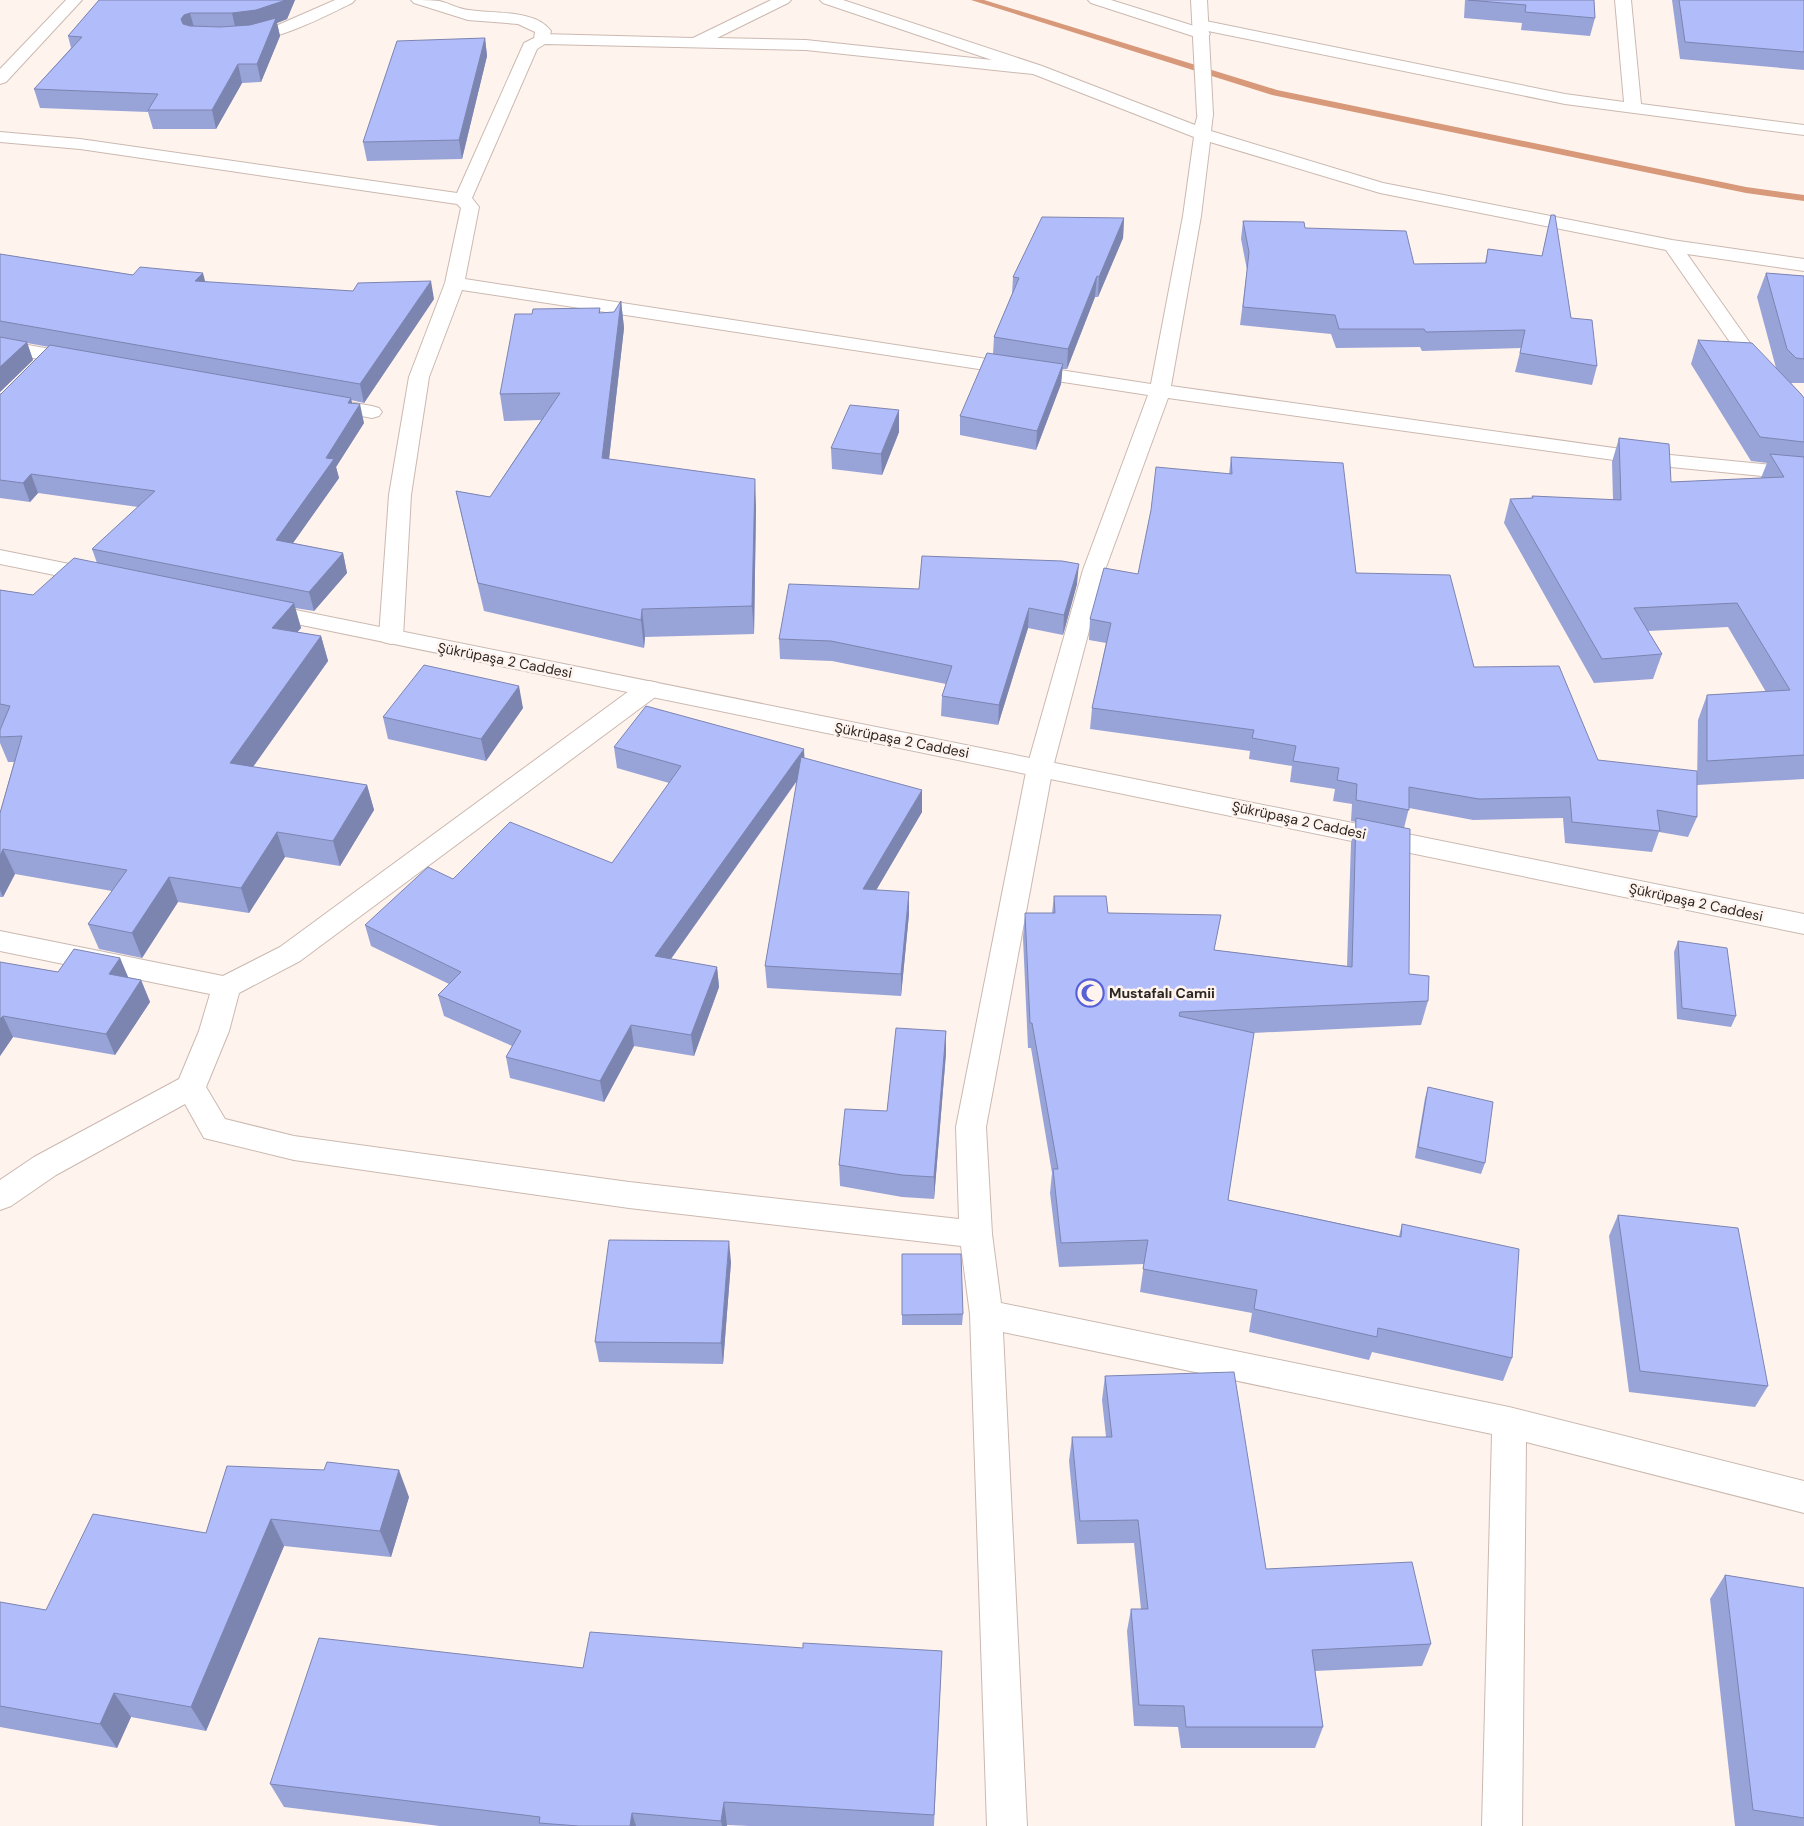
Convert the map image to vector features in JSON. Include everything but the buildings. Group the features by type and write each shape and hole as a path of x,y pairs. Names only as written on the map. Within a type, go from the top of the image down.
{"street":[{"path":"0,79 74,0"},
{"path":"227,38 260,36 276,31 347,0"},
{"path":"419,0 468,14 519,20 538,25 543,31 542,39"},
{"path":"696,43 783,0"},
{"path":"828,0 1203,124 1380,188 1672,246 1804,265"},
{"path":"1096,0 1202,35 1565,99 1804,130"},
{"path":"1007,1826 986,1314 976,1234 970,1127 1040,767 1094,570 1160,391 1192,216 1203,124 1202,35 1199,0"},
{"path":"1623,0 1633,108"},
{"path":"463,199 530,46 542,39 806,45 1036,69"},
{"path":"0,136 80,144 463,199 470,207 455,283 419,378 400,495 391,637"},
{"path":"1672,246 1755,364 1804,415"},
{"path":"455,283 1160,391 1650,459 1804,474"},
{"path":"0,346 100,364"},
{"path":"32,375 52,355"},
{"path":"304,400 372,412"},
{"path":"0,557 117,581"},
{"name":"Şükrüpaşa 2 Caddesi","path":"234,605 1040,767 1804,924"},
{"path":"0,941 226,987 290,954 649,689"},
{"path":"0,1197 44,1166 191,1087 214,1031 226,987"},
{"path":"191,1087 215,1128 294,1148 629,1195 976,1234"},
{"path":"986,1314 1509,1422 1804,1497"},
{"path":"1502,1826 1509,1422"}],"waterway":[{"path":"975,0 1275,93 1746,190 1804,198"}],"place":[{"name":"Mustafalı Camii","path":"1090,993"}]}
